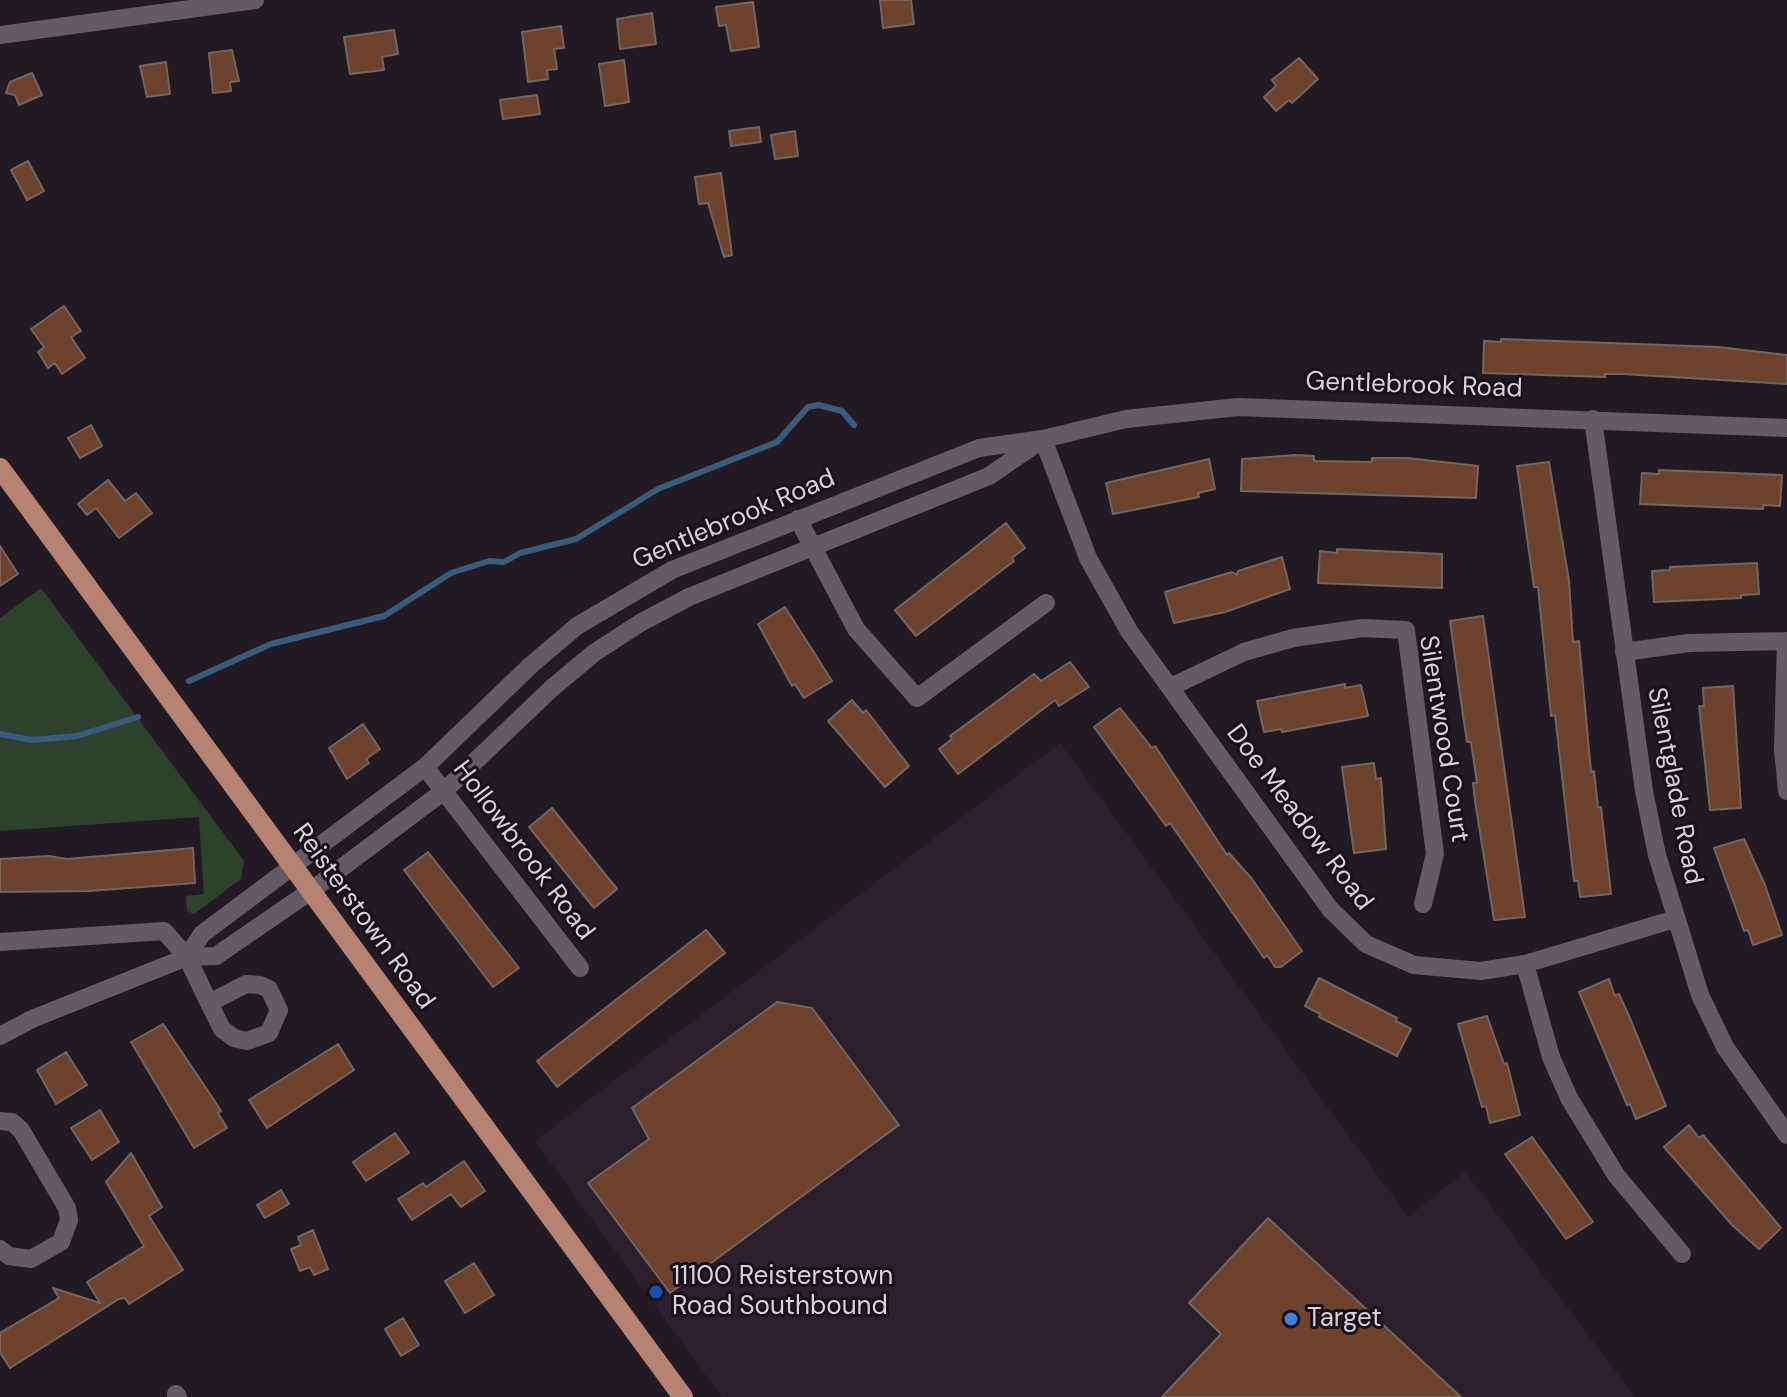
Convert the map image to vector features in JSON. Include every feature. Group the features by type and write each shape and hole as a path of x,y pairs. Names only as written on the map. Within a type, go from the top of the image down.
{"main road":[{"name":"Reisterstown Road","path":"0,468 296,866 683,1397"}],"street":[{"path":"0,35 255,0"},
{"name":"Gentlebrook Road","path":"187,957 202,934 425,767 531,665 577,626 672,570 979,448 1043,439 1126,419 1238,407 1787,428"},
{"name":"Silentglade Road","path":"1593,419 1644,791 1675,919 1700,995 1725,1047 1787,1135"},
{"name":"Gentlebrook Road","path":"0,1036 32,1019 187,957 216,956 312,890 444,791 552,688 594,653 689,597 989,476 1043,439"},
{"name":"Doe Meadow Road","path":"1043,439 1088,558 1129,631 1330,909 1366,944 1414,965 1441,970 1481,971 1525,964 1675,919"},
{"path":"798,519 856,629 917,698 1046,603"},
{"name":"Silentwood Court","path":"1171,687 1244,652 1293,638 1363,628 1406,630 1435,854 1423,904"},
{"path":"1624,652 1689,643 1787,641 1783,749 1787,791"},
{"name":"Hollowbrook Road","path":"425,767 580,968"},
{"path":"0,942 164,931 187,957 209,1003"},
{"path":"1525,964 1551,1057 1569,1098 1616,1175 1682,1254"},
{"path":"0,1121 12,1122 21,1130 67,1208 69,1220 61,1242 31,1259 9,1256 0,1249"}],"shaded area":[{"path":"1060,743 1408,1217 1465,1172 1635,1397 722,1397 535,1141"}],"green space":[{"path":"41,588 244,861 241,879 194,914 187,911 186,896 204,894 199,817 0,831 0,618"}],"building":[{"path":"880,0 911,0 914,24 883,28"},
{"path":"753,2 759,47 731,51 726,25 719,26 716,7"},
{"path":"652,13 656,44 620,49 617,19"},
{"path":"561,26 564,48 554,49 557,69 547,70 548,79 528,82 522,32"},
{"path":"394,30 398,54 382,57 384,70 350,74 344,37"},
{"path":"232,50 239,81 230,82 231,91 213,93 209,53"},
{"path":"1299,58 1318,79 1292,103 1289,100 1276,111 1264,97 1276,86 1272,80"},
{"path":"624,60 629,102 605,106 599,64"},
{"path":"166,62 170,94 147,97 140,66"},
{"path":"32,73 42,95 19,105 15,95 6,93 10,82"},
{"path":"537,95 540,114 503,119 500,100"},
{"path":"759,127 761,142 731,146 729,131"},
{"path":"795,131 798,156 775,159 771,135"},
{"path":"28,161 44,191 27,200 11,170"},
{"path":"721,173 732,255 724,257 708,203 699,204 695,177"},
{"path":"64,306 81,331 71,337 85,358 62,374 55,363 48,368 38,352 44,347 31,329"},
{"path":"1501,339 1718,347 1787,355 1787,384 1623,374 1605,374 1605,377 1483,373 1484,341 1501,342"},
{"path":"91,425 102,446 80,458 68,438"},
{"path":"1314,456 1314,461 1372,462 1372,458 1407,458 1478,466 1476,498 1241,491 1242,459"},
{"path":"1209,459 1215,489 1198,493 1199,497 1113,514 1106,483"},
{"path":"1549,462 1569,581 1573,642 1579,641 1591,772 1594,771 1598,807 1601,807 1611,894 1580,897 1578,881 1574,881 1555,715 1551,716 1538,587 1534,587 1517,466"},
{"path":"1659,470 1782,475 1780,506 1763,505 1763,509 1640,504 1642,473 1659,474"},
{"path":"108,480 125,501 136,493 152,513 119,538 96,508 87,515 78,504"},
{"path":"1006,523 1025,548 1012,558 1014,561 916,636 895,610"},
{"path":"0,546 18,574 0,586"},
{"path":"1337,549 1442,554 1442,588 1318,583 1320,551 1337,553"},
{"path":"1282,557 1290,589 1225,612 1174,623 1165,592 1232,572 1237,575 1238,571"},
{"path":"1757,563 1759,594 1741,595 1741,598 1654,602 1652,571 1670,570 1670,567"},
{"path":"785,607 832,681 804,698 795,684 792,686 758,624"},
{"path":"1483,616 1525,917 1494,920 1475,801 1473,783 1477,783 1471,742 1467,742 1450,621"},
{"path":"1070,662 1089,687 1059,706 1055,700 958,774 939,749 952,739 950,736 1034,674 1041,681"},
{"path":"1345,684 1345,688 1361,685 1368,716 1282,732 1281,729 1264,732 1257,701"},
{"path":"1733,686 1741,808 1710,810 1699,706 1704,706 1703,688"},
{"path":"852,700 863,713 866,710 909,766 885,787 828,721"},
{"path":"1120,708 1152,748 1155,746 1227,855 1229,853 1252,879 1302,951 1281,967 1275,967 1267,955 1264,958 1170,823 1166,826 1094,727"},
{"path":"363,724 380,749 366,759 369,763 347,779 329,748"},
{"path":"1374,763 1376,779 1381,778 1386,849 1354,853 1342,767"},
{"path":"552,808 617,889 594,908 529,827"},
{"path":"1744,839 1765,885 1782,935 1753,945 1748,930 1744,931 1714,848"},
{"path":"193,848 195,883 89,891 0,892 0,859 49,856 67,859"},
{"path":"428,852 519,968 493,987 404,870"},
{"path":"706,930 725,953 557,1087 537,1061"},
{"path":"1319,978 1397,1018 1396,1021 1411,1029 1397,1056 1319,1017 1320,1014 1305,1006"},
{"path":"1609,979 1615,996 1619,994 1629,1016 1666,1106 1636,1119 1630,1104 1627,1105 1579,992"},
{"path":"777,1002 812,1008 899,1125 670,1293 588,1183 649,1139 632,1108"},
{"path":"1487,1016 1504,1064 1507,1063 1520,1115 1490,1123 1486,1106 1482,1107 1458,1024"},
{"path":"163,1024 221,1111 218,1113 227,1128 194,1148 131,1042"},
{"path":"338,1044 354,1070 267,1128 249,1100"},
{"path":"66,1052 87,1085 56,1104 37,1070"},
{"path":"100,1110 119,1142 92,1160 71,1128"},
{"path":"1689,1125 1699,1138 1703,1135 1781,1228 1759,1249 1732,1225 1664,1147"},
{"path":"395,1133 409,1153 366,1181 353,1162"},
{"path":"1532,1137 1593,1222 1566,1239 1505,1154"},
{"path":"131,1153 162,1207 149,1216 183,1270 129,1304 125,1298 119,1299 10,1368 0,1352 0,1333 59,1298 53,1288 100,1303 87,1282 144,1246 106,1182"},
{"path":"464,1161 485,1191 461,1207 451,1194 412,1220 398,1199 423,1183 426,1187"},
{"path":"281,1190 289,1204 265,1218 257,1205"},
{"name":"Target","path":"1268,1218 1461,1397 1162,1397 1221,1334 1189,1303"},
{"path":"313,1230 328,1269 314,1275 310,1267 300,1271 291,1249 301,1245 298,1237"},
{"path":"474,1263 494,1295 465,1313 445,1281"},
{"path":"403,1318 419,1345 401,1356 385,1329"}],"waterway":[{"path":"189,681 271,644 384,616 451,573 489,561 504,562 520,553 576,539 658,489 777,442 808,407 819,405 842,411 854,425"},
{"path":"0,734 32,740 77,736 138,717"}],"place":[{"name":"11100 Reisterstown Road Southbound","path":"656,1292"},
{"name":"Target","path":"1291,1319"}]}
